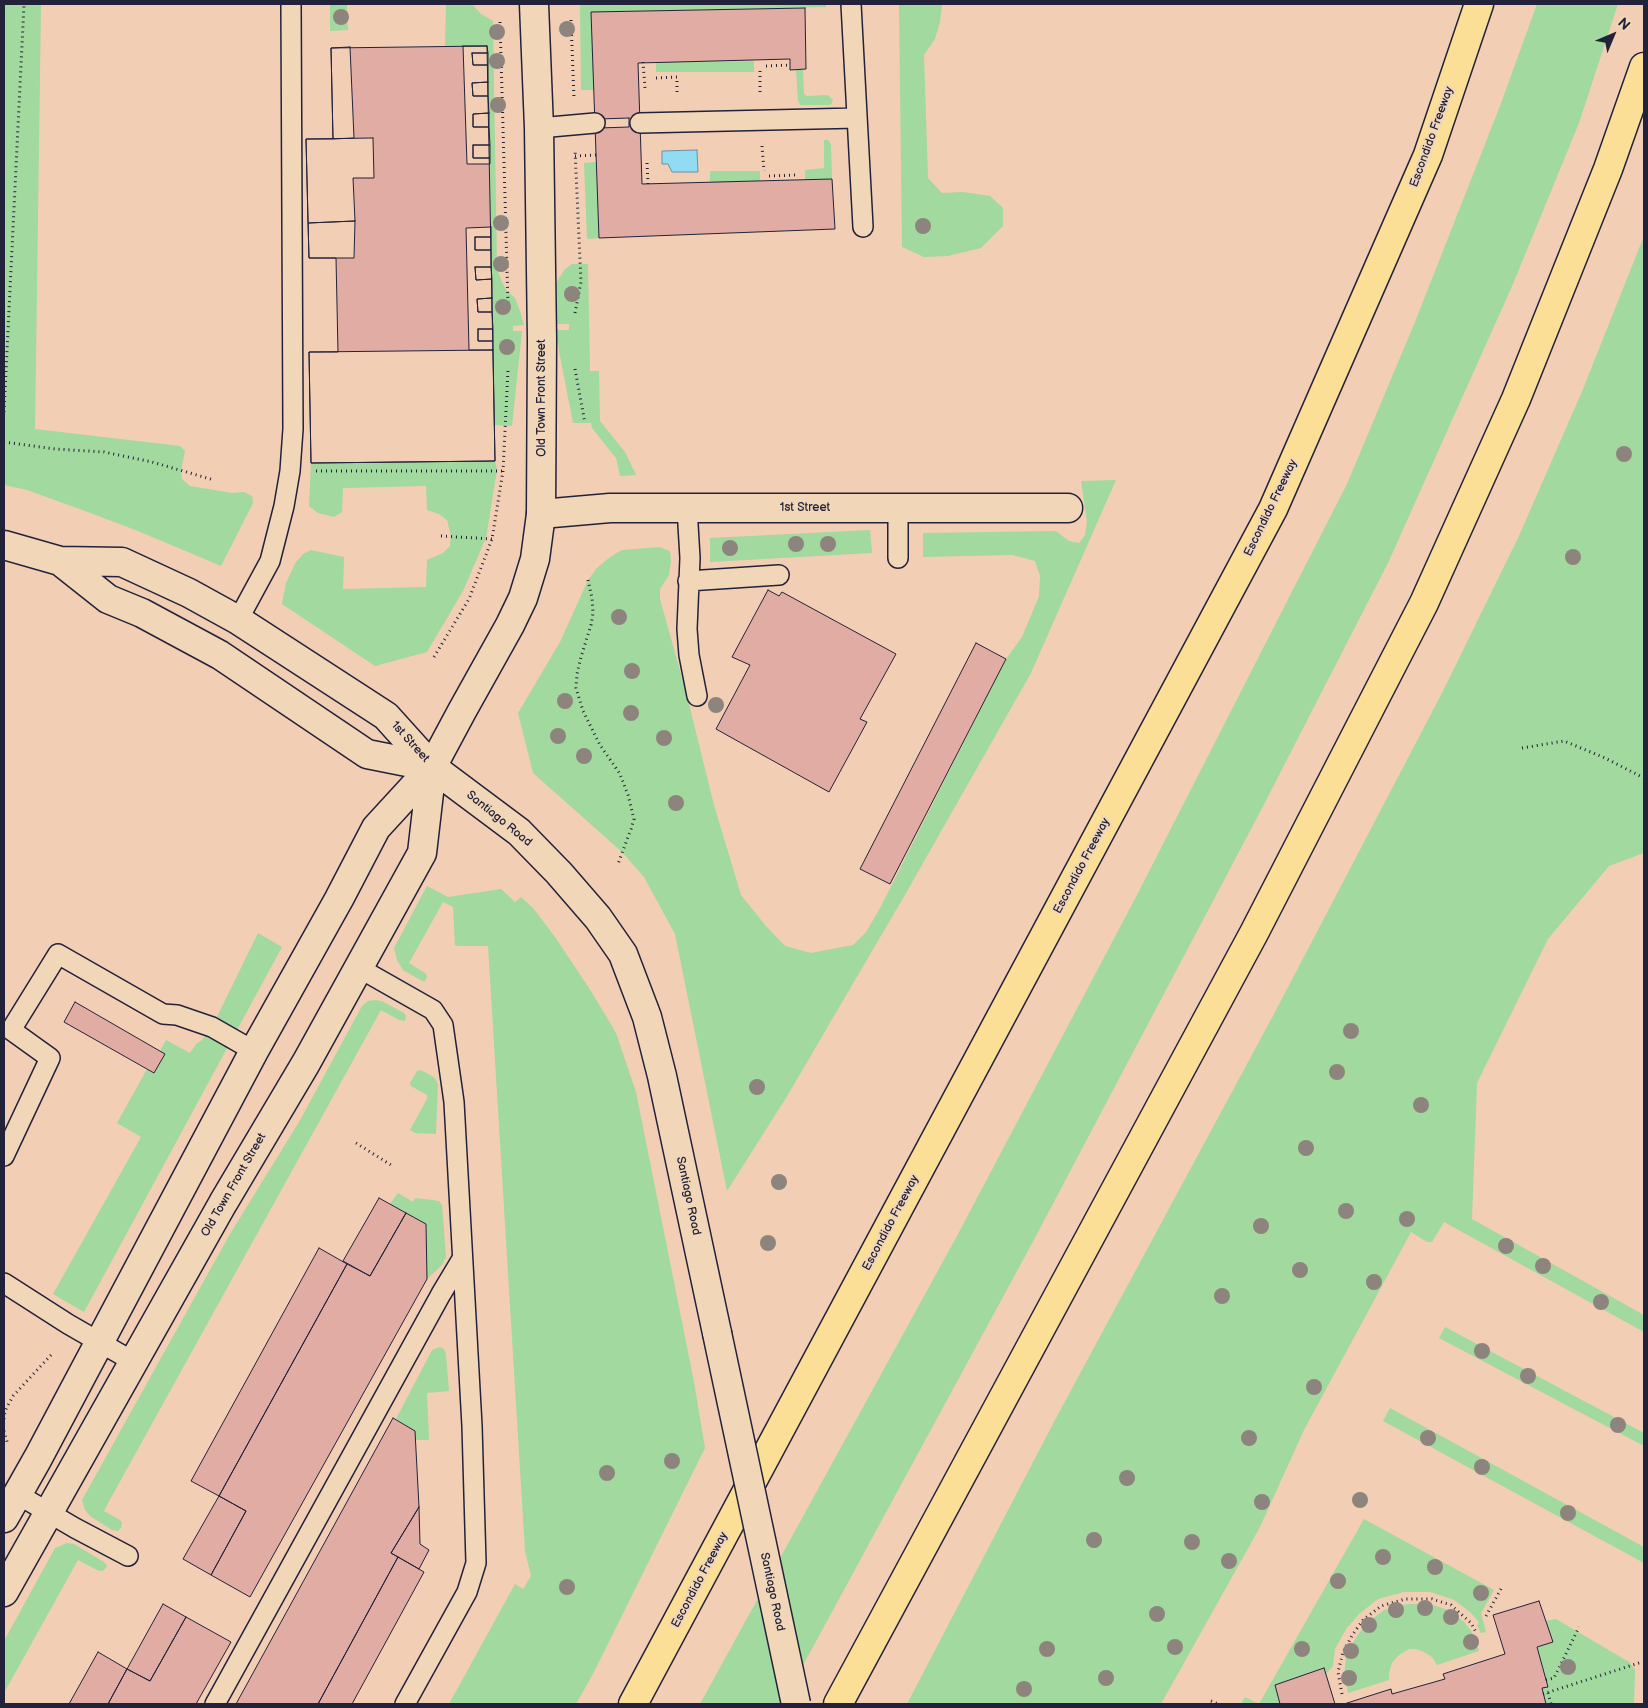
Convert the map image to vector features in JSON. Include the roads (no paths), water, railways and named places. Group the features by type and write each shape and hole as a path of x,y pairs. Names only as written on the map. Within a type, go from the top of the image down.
{"highway":[{"name":"Escondido Freeway","path":"633,1704 1273,509 1428,155 1479,4"},
{"path":"838,1704 1254,932 1424,603 1516,399 1608,169 1644,67"}],"main road":[{"name":"Old Town Front Street","path":"4,1518 254,1051 339,899 376,828 432,767 510,626 522,598 534,559 541,514 542,340 539,128 534,4"},
{"name":"1st Street","path":"541,514 610,508 1068,508"},
{"name":"1st Street","path":"4,545 60,561 122,562 189,593 238,620 386,716 432,767"},
{"name":"1st Street","path":"60,561 108,599 142,613 220,655 367,754 432,767"},
{"name":"Old Town Front Street","path":"4,1592 359,968 422,853 432,767"},
{"name":"Santiago Road","path":"432,767 519,832 559,873 598,918 623,954 648,1017 796,1704"}],"lane":[{"path":"238,620 270,562 284,506 290,471 293,429 291,4"},
{"path":"851,4 863,227"},
{"path":"640,123 858,118"},
{"path":"539,128 595,124"},
{"path":"687,508 690,558 687,638 697,696"},
{"path":"898,508 898,558"},
{"path":"688,581 779,575"},
{"path":"4,1156 50,1058 11,1030 58,954 162,1014 177,1015 212,1027 254,1051"},
{"path":"359,968 430,1007 443,1025 454,1102 472,1426 476,1563 467,1592 405,1704"},
{"path":"215,1704 462,1259"},
{"path":"4,1284 134,1362"},
{"path":"17,1494 128,1556"}],"water":[{"path":"697,150 698,172 672,172 668,164 662,164 662,151"}]}
